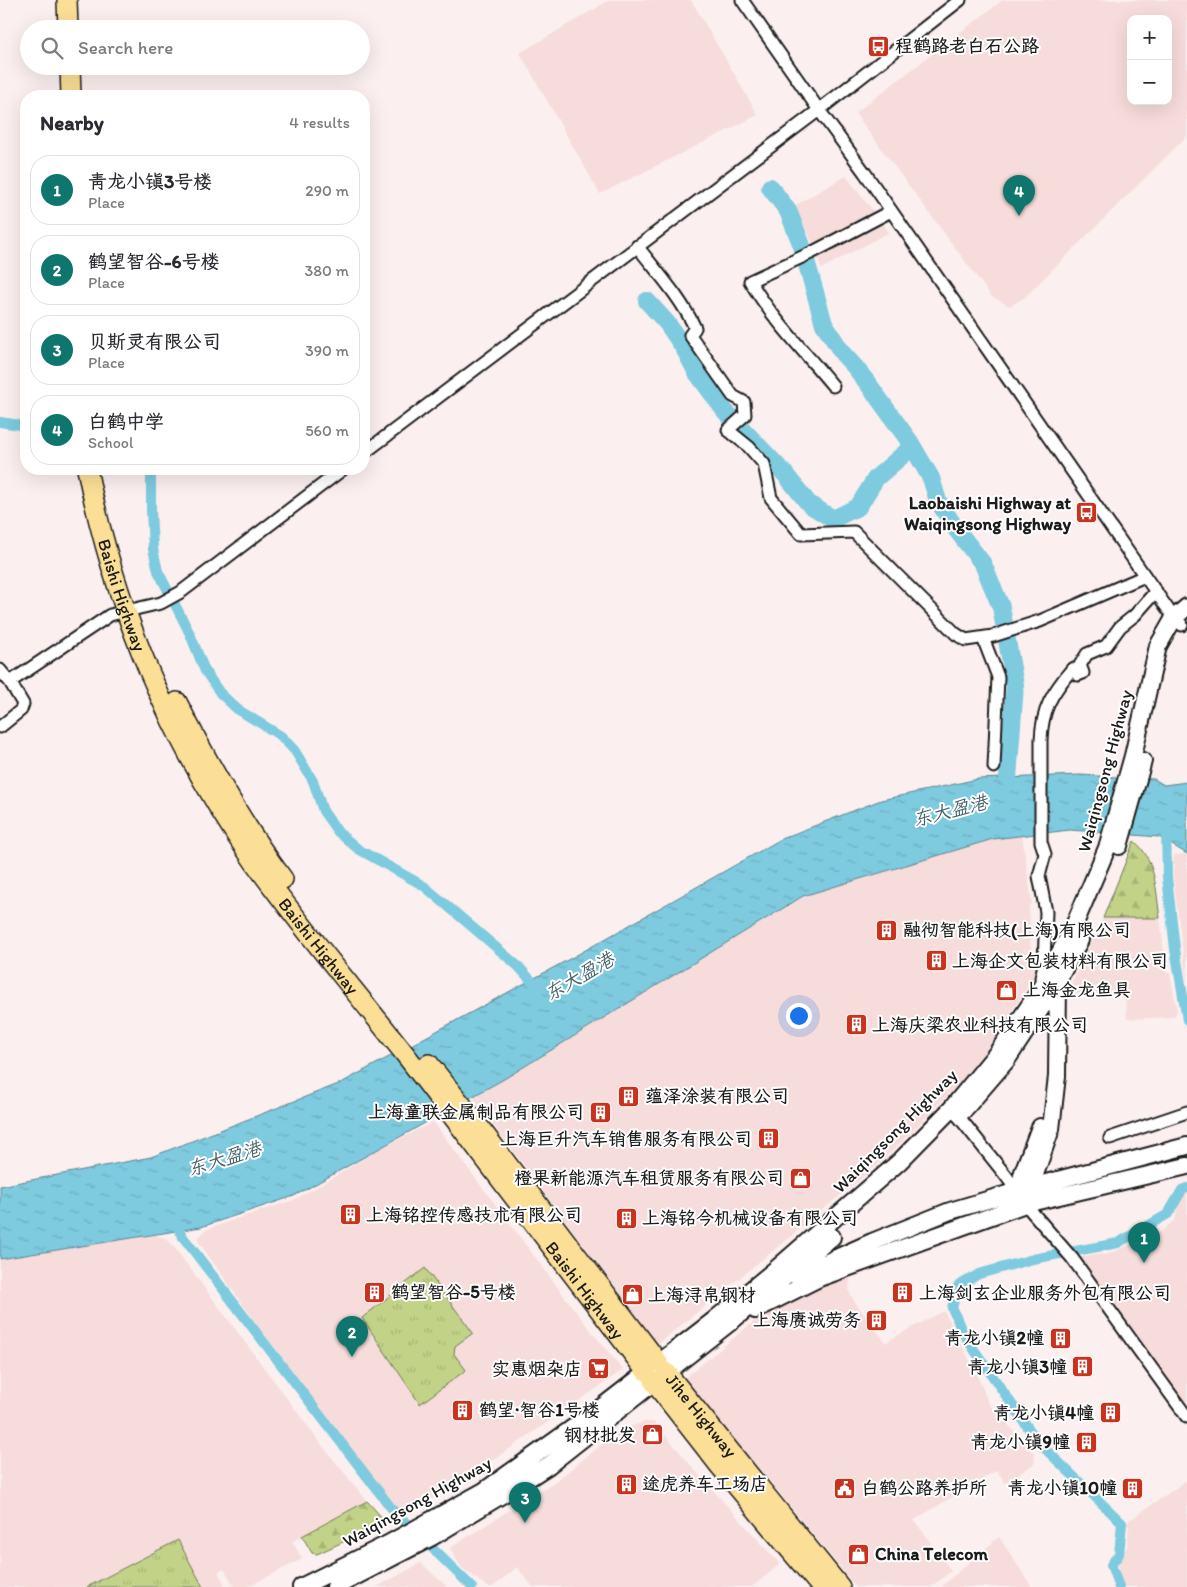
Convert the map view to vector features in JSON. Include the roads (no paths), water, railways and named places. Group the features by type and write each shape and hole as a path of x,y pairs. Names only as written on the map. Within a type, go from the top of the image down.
{"main road":[{"path":"55,0 56,20"},
{"path":"67,0 68,20"},
{"path":"57,75 58,90"},
{"path":"70,75 71,90"},
{"name":"Baishi Highway","path":"88,475 105,544 132,611 155,683 182,743 216,803 254,862 286,905 402,1041 467,1122 656,1372"},
{"name":"Baishi Highway","path":"100,475 132,611"},
{"name":"Waiqingsong Highway","path":"770,1290 900,1176 955,1113 1006,1061 1054,976 1083,933 1112,850 1138,758 1158,646 1181,621 1187,607"},
{"path":"1025,1194 1051,1129 1057,1076 1054,976"},
{"path":"1025,1194 1023,1172 1040,1131 1050,1085 1044,994"},
{"name":"Waiqingsong Highway","path":"723,1321 955,1113"},
{"name":"Waiqingsong Highway","path":"723,1321 819,1278 1025,1194 1187,1146"},
{"name":"Waiqingsong Highway","path":"335,1587 393,1550 515,1487 550,1465 656,1372 723,1321 770,1290 813,1267 950,1211 1025,1194 1187,1166"},
{"name":"Jihe Highway","path":"656,1372 719,1464 821,1587"},
{"name":"Jihe Highway","path":"656,1372 840,1587"},
{"name":"Waiqingsong Highway","path":"301,1587 393,1550"}],"street":[{"path":"742,0 1145,576 1181,621"},
{"path":"370,448 819,110 960,0"},
{"path":"833,386 767,309 750,281 813,252 891,211"},
{"path":"637,246 672,289 689,315 695,328 690,335 733,396 744,402 745,415 728,430 749,447 764,464 771,498 801,534 854,532 956,634 966,640 988,637 1040,621 1145,576"},
{"path":"10,682 110,616 161,604 181,592 335,475"},
{"path":"1044,994 1046,912 1039,876 1046,854 1042,842 1041,772 1042,723 1047,705 1056,689 1072,670 1078,676 1083,673 1080,665 1087,654 1106,646 1120,627 1135,615 1156,591"},
{"path":"988,637 998,676 994,767"},
{"path":"0,670 10,682 23,704 21,710 0,727"},
{"path":"1110,1138 1187,1112"},
{"path":"955,1113 1025,1194 1187,1417"}],"water":[{"name":"东大盈港","path":"1080,775 1154,779 1164,785 1187,782 1187,854 1159,837 1070,830 993,839 803,896 504,1079 294,1196 201,1227 0,1259 0,1186 151,1157 341,1083 575,956 783,838 881,800 978,779"}],"waterway":[{"path":"770,187 788,211 801,243 824,324 843,354 869,385 910,442 931,478 938,501 956,529 983,564 1001,607 1015,685 1008,778"},
{"path":"647,301 667,323 684,348 697,373 725,411 785,474 809,504 833,519 858,507 876,478 912,447"},
{"path":"0,422 20,425"},
{"name":"东大盈港","path":"151,475 153,549 158,571 190,634 205,671 220,693 237,709 281,736 295,751 313,781 323,811 338,832 358,849 424,886 518,966 540,990"},
{"path":"1166,828 1167,877 1175,949 1187,1020"},
{"path":"1119,1587 1111,1565 1119,1554 1122,1523 1038,1442 964,1335 952,1308 958,1286 979,1274 1033,1259 1118,1243 1168,1214 1182,1190 1187,1188"},
{"path":"174,1221 183,1237 392,1509 472,1587"}],"place":[{"name":"程鹤路老白石公路","path":"879,46"},
{"name":"白鹤中学","path":"1019,216"},
{"name":"Laobaishi Highway at Waiqingsong Highway","path":"1087,513"},
{"name":"融彻智能科技(上海)有限公司","path":"887,930"},
{"name":"上海企文包装材料有限公司","path":"936,961"},
{"name":"上海金龙鱼具","path":"1007,990"},
{"name":"上海庆梁农业科技有限公司","path":"856,1025"},
{"name":"蕴泽涂装有限公司","path":"629,1096"},
{"name":"上海童联金属制品有限公司","path":"600,1112"},
{"name":"上海巨升汽车销售服务有限公司","path":"768,1139"},
{"name":"橙果新能源汽车租赁服务有限公司","path":"800,1178"},
{"name":"上海铭控传感技术有限公司","path":"350,1215"},
{"name":"上海铭今机械设备有限公司","path":"626,1218"},
{"name":"青龙小镇3号楼","path":"1144,1263"},
{"name":"鹤望智谷-5号楼","path":"375,1292"},
{"name":"上海剑玄企业服务外包有限公司","path":"903,1293"},
{"name":"上海浔帛钢材","path":"632,1295"},
{"name":"上海赓诚劳务","path":"877,1320"},
{"name":"青龙小镇2幢","path":"1060,1338"},
{"name":"鹤望智谷-6号楼","path":"352,1357"},
{"name":"青龙小镇3幢","path":"1083,1367"},
{"name":"实惠烟杂店","path":"598,1369"},
{"name":"鹤望·智谷1号楼","path":"463,1410"},
{"name":"青龙小镇4幢","path":"1110,1413"},
{"name":"钢材批发","path":"652,1435"},
{"name":"青龙小镇9幢","path":"1086,1442"},
{"name":"途虎养车工场店","path":"626,1484"},
{"name":"白鹤公路养护所","path":"845,1488"},
{"name":"青龙小镇10幢","path":"1133,1488"},
{"name":"贝斯灵有限公司","path":"525,1523"},
{"name":"China Telecom","path":"859,1554"}]}
